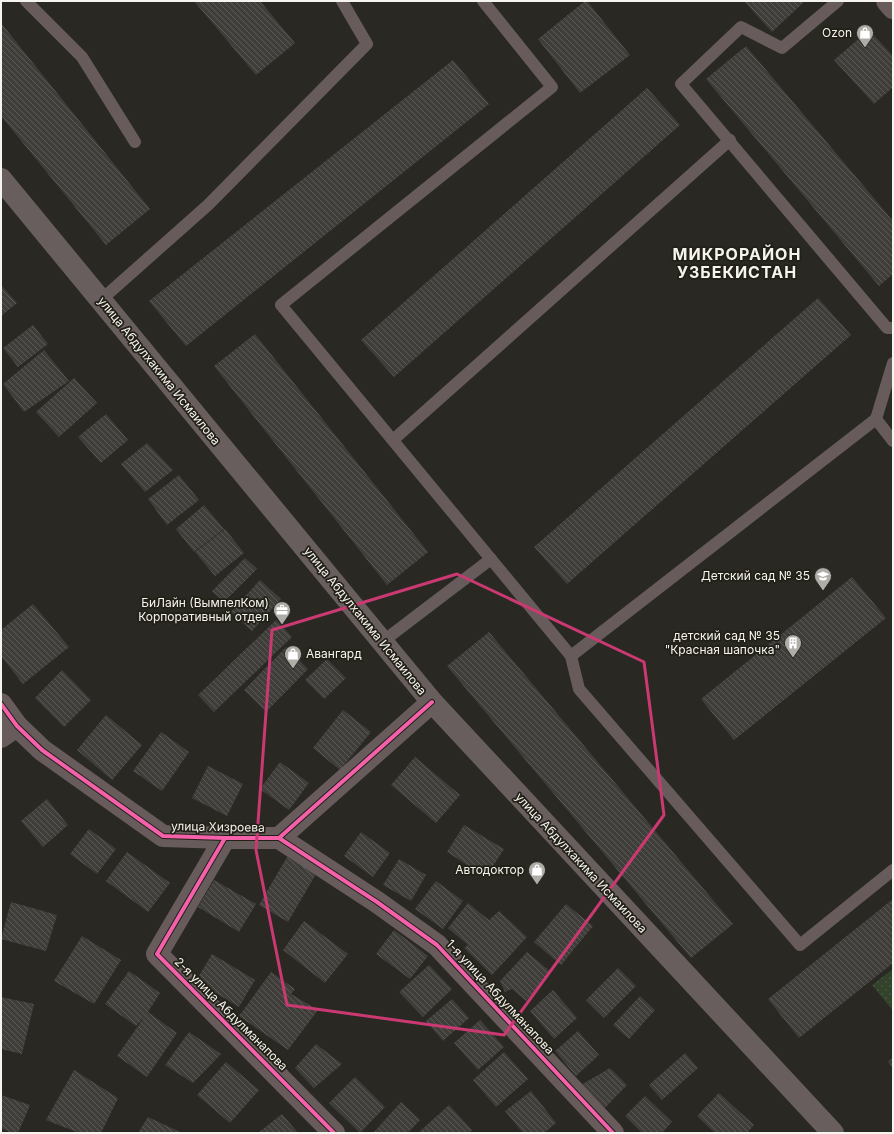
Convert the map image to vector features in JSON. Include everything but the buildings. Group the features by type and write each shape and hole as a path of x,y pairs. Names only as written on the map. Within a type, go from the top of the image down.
{"main road":[{"name":"улица Абдулхакима Исмаилова","path":"1,179 432,702 833,1133"}],"street":[{"path":"887,1 893,8"},
{"name":"улица Хизроева","path":"1,704 9,731 42,750 163,836 279,838 432,702"},
{"name":"2-я улица Абдулманапова","path":"225,838 157,954 334,1133"},
{"name":"1-я улица Абдулманапова","path":"279,838 377,902 437,945 613,1133"}],"lane":[{"path":"26,1 82,57 135,142"},
{"path":"101,300 208,205 367,44 342,1"},
{"path":"483,1 552,87 281,305 571,656 579,689 800,945 893,870"},
{"path":"838,1 782,48 741,27 681,84 730,140 887,328 893,328"},
{"path":"393,440 730,140"},
{"path":"571,656 876,419 893,363"},
{"path":"876,419 893,441"},
{"path":"382,642 491,559"}],"highlighted area":[{"path":"457,574 644,662 664,815 504,1035 287,1005 256,850 272,630"}],"green space":[{"path":"893,969 893,1011 872,985"}],"cycle path":[{"path":"1,704 17,726 42,750 163,836 279,838 432,702"},
{"path":"225,838 157,954 334,1133"},
{"path":"279,838 377,902 437,945 613,1133"}],"place":[{"name":"Ozon","path":"865,48"},
{"name":"Детский сад № 35","path":"823,591"},
{"name":"БиЛайн (ВымпелКом) Корпоративный отдел","path":"282,625"},
{"name":"детский сад № 35 \"Красная шапочка\"","path":"793,658"},
{"name":"Авангард","path":"293,669"},
{"name":"Автодоктор","path":"537,885"}],"district":[{"name":"МИКРОРАЙОН УЗБЕКИСТАН","path":"737,263"}]}
